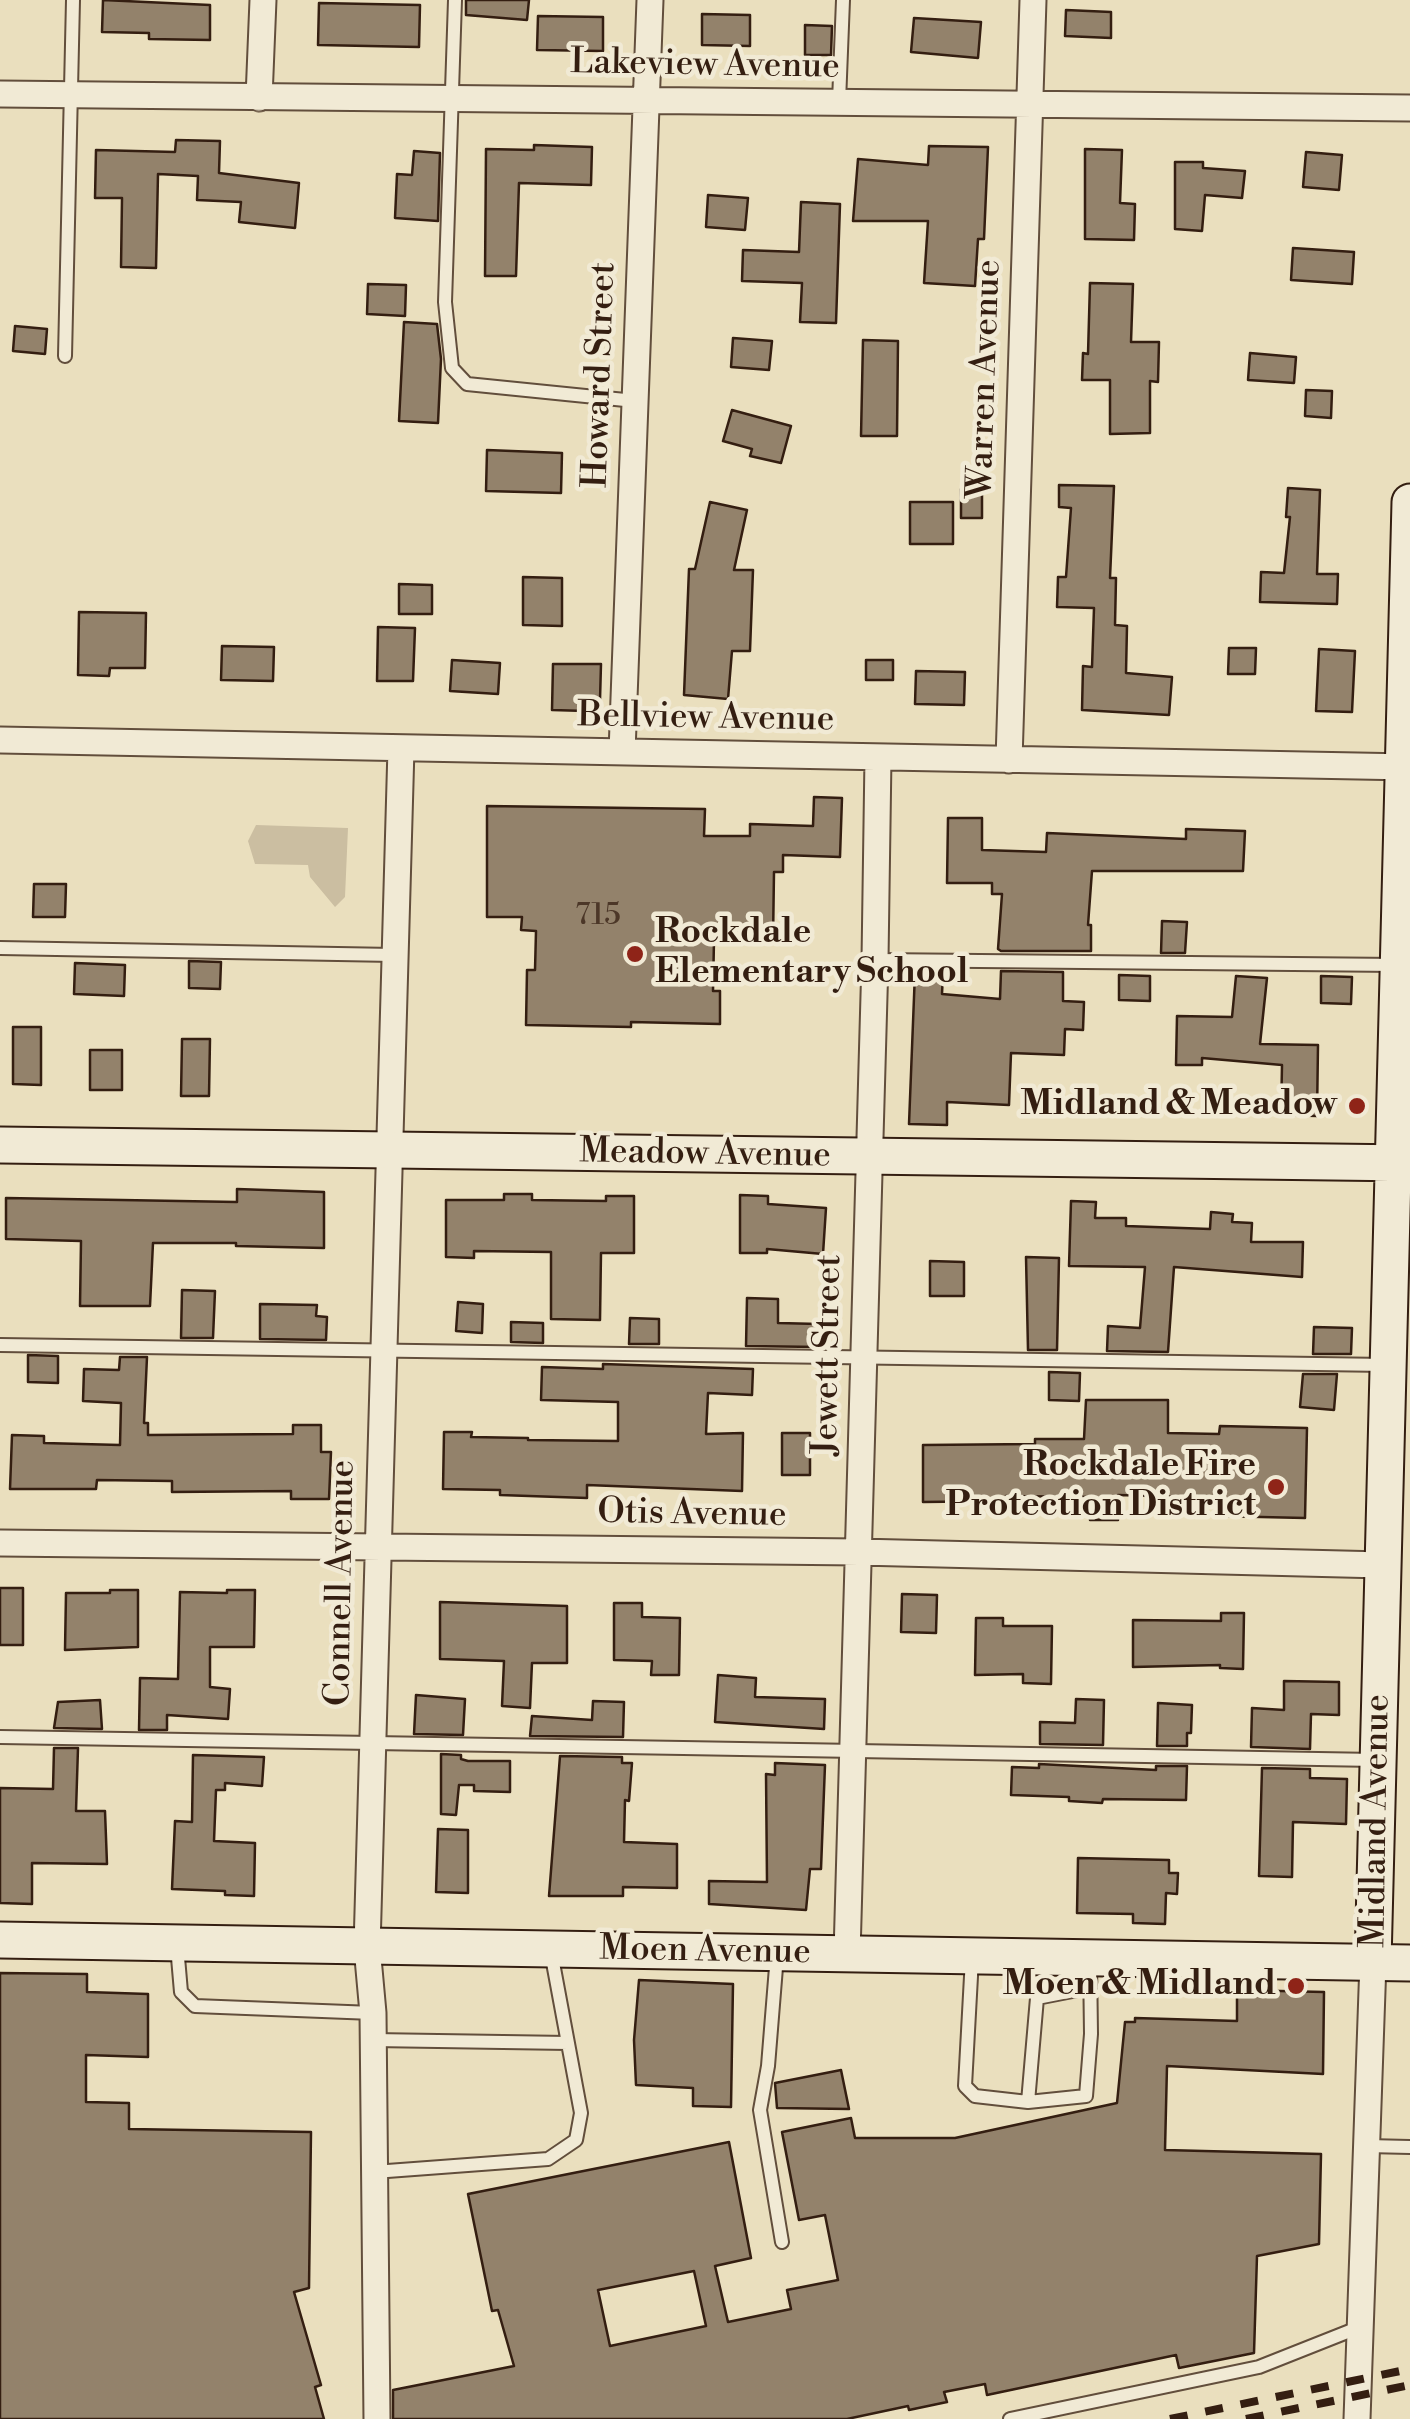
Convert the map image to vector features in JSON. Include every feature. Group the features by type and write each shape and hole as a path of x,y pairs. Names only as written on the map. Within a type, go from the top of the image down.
{"street":[{"path":"259,98 263,0"},
{"name":"Howard Street","path":"622,752 650,0"},
{"name":"Warren Avenue","path":"1008,760 1033,0"},
{"name":"Lakeview Avenue","path":"0,94 1410,108"},
{"name":"Midland Avenue","path":"1357,2419 1388,1365 1402,1163 1410,502"},
{"name":"Bellview Avenue","path":"0,740 1406,767"},
{"name":"Connell Avenue","path":"377,2419 373,2040 367,1947 400,748"},
{"name":"Jewett Street","path":"847,1954 878,757"},
{"name":"Meadow Avenue","path":"0,1145 1402,1163"},
{"name":"Otis Avenue","path":"0,1543 859,1552 1383,1564"},
{"name":"Moen Avenue","path":"0,1940 972,1956 1089,1973 1410,1963"}],"lane":[{"path":"65,356 73,0"},
{"path":"455,0 445,302 452,368 467,384 635,401"},
{"path":"839,102 843,0"},
{"path":"0,948 394,955"},
{"path":"875,960 1404,965"},
{"path":"0,1345 1388,1365"},
{"path":"0,1736 1378,1760"},
{"path":"177,1943 181,1992 195,2006 372,2014"},
{"path":"374,2172 548,2159 576,2140 581,2113 550,1949"},
{"path":"777,1953 768,2066 760,2110 782,2242"},
{"path":"972,1956 965,2086 975,2096 1028,2102 1086,2096 1091,2034 1089,1973 1037,1998 1028,2102"},
{"path":"373,2040 568,2042"},
{"path":"1366,2146 1410,2147"},
{"path":"1010,2419 1260,2367 1360,2328"}],"shaded area":[{"path":"256,825 348,828 345,897 335,907 310,877 308,865 255,864 248,841"}],"building":[{"path":"103,0 210,5 210,40 149,39 149,33 102,32"},
{"path":"466,0 529,0 527,20 466,15"},
{"path":"319,3 420,5 419,47 318,45"},
{"path":"1066,10 1111,12 1111,38 1065,36"},
{"path":"702,14 750,15 750,46 702,45"},
{"path":"538,16 603,17 603,51 537,50"},
{"path":"914,18 981,22 978,58 911,52"},
{"path":"805,25 832,26 831,55 805,55"},
{"path":"176,140 220,141 219,173 299,183 295,228 239,222 241,202 197,200 198,176 158,174 156,268 121,267 122,198 95,198 96,150 175,152"},
{"path":"534,145 592,147 591,185 519,183 516,276 485,276 486,149 534,150"},
{"path":"929,146 988,147 984,239 978,239 975,286 924,283 928,221 853,221 858,159 928,165"},
{"path":"1085,149 1122,150 1120,203 1135,204 1134,240 1085,239"},
{"path":"414,151 440,153 438,221 395,218 397,174 412,175"},
{"path":"1306,152 1342,155 1339,190 1303,187"},
{"path":"1175,162 1203,162 1203,168 1245,171 1242,198 1205,195 1202,231 1175,229"},
{"path":"708,195 748,198 745,230 706,227"},
{"path":"801,202 840,204 836,323 800,322 802,283 742,281 743,250 799,252"},
{"path":"1293,248 1354,252 1352,284 1291,280"},
{"path":"1090,283 1133,284 1131,342 1159,342 1158,382 1150,381 1150,433 1110,434 1110,380 1082,380 1083,353 1088,354"},
{"path":"368,284 406,285 405,316 367,314"},
{"path":"404,322 437,324 441,359 438,423 399,421"},
{"path":"15,326 47,329 45,354 13,351"},
{"path":"733,338 772,341 769,370 731,367"},
{"path":"863,340 898,341 897,436 861,436"},
{"path":"1250,353 1296,357 1294,383 1248,380"},
{"path":"1306,390 1332,391 1331,418 1305,416"},
{"path":"732,410 791,426 781,463 750,456 752,449 723,441"},
{"path":"487,450 562,453 561,493 486,491"},
{"path":"1059,485 1114,486 1110,578 1116,578 1115,625 1127,626 1126,673 1172,677 1169,715 1082,710 1083,666 1092,667 1094,608 1057,607 1058,577 1066,577 1071,508 1059,507"},
{"path":"1288,488 1320,490 1317,574 1338,574 1337,604 1260,602 1261,572 1284,573 1290,517 1286,517"},
{"path":"961,489 982,489 982,518 961,518"},
{"path":"710,502 747,510 734,570 753,570 750,651 732,651 728,699 684,695 689,569 695,569"},
{"path":"910,502 953,502 953,544 910,544"},
{"path":"523,577 562,578 562,626 523,625"},
{"path":"399,584 432,585 432,614 399,614"},
{"path":"79,612 146,613 145,668 110,668 109,676 78,675"},
{"path":"378,627 415,628 413,681 377,681"},
{"path":"222,646 274,647 273,681 221,680"},
{"path":"1229,648 1256,648 1255,674 1228,674"},
{"path":"1319,649 1355,651 1352,712 1316,711"},
{"path":"452,660 500,663 498,694 450,691"},
{"path":"866,660 893,660 893,680 866,680"},
{"path":"553,664 601,664 600,700 586,699 586,711 552,710"},
{"path":"916,671 965,672 964,705 915,704"},
{"name":"Rockdale Elementary School","path":"814,797 842,798 840,857 783,855 783,872 774,872 773,941 714,940 713,991 720,991 720,1024 526,1025 527,970 535,970 536,931 521,930 522,917 487,917 487,806 705,809 704,836 750,836 750,824 813,826"},
{"path":"948,818 982,818 982,850 1046,852 1047,833 1186,839 1186,829 1245,831 1243,871 1092,871 1088,925 1091,951 1001,951 998,949 1002,894 992,894 992,883 947,883"},
{"path":"34,884 66,884 65,917 33,917"},
{"path":"1162,921 1187,922 1185,953 1161,953"},
{"path":"189,961 221,962 220,989 189,988"},
{"path":"75,963 125,965 124,996 74,994"},
{"path":"1001,971 1063,972 1063,1001 1084,1002 1083,1030 1065,1029 1064,1055 1011,1053 1009,1105 947,1102 947,1125 909,1124 915,972 943,973 942,994 1000,999"},
{"path":"1119,975 1150,976 1150,1001 1119,1000"},
{"path":"1236,976 1267,978 1260,1044 1318,1045 1317,1116 1281,1115 1282,1065 1202,1058 1202,1065 1176,1065 1177,1016 1232,1017"},
{"path":"1321,976 1352,977 1351,1004 1321,1003"},
{"path":"13,1027 41,1027 41,1085 13,1084"},
{"path":"182,1039 210,1039 209,1096 181,1096"},
{"path":"90,1050 122,1050 122,1090 90,1090"},
{"path":"237,1189 324,1192 324,1248 153,1243 150,1306 80,1306 81,1241 6,1239 6,1198 237,1202"},
{"path":"504,1194 532,1194 532,1200 606,1201 606,1196 634,1196 634,1253 601,1253 600,1320 551,1319 551,1252 474,1251 474,1258 446,1257 446,1200 504,1200"},
{"path":"740,1195 768,1196 768,1204 826,1208 823,1254 767,1249 767,1253 740,1253"},
{"path":"1071,1201 1096,1202 1095,1218 1126,1218 1126,1226 1210,1229 1211,1212 1233,1214 1232,1222 1252,1223 1251,1242 1303,1242 1302,1277 1174,1267 1168,1352 1107,1351 1108,1326 1140,1328 1145,1267 1069,1266"},
{"path":"1026,1257 1059,1258 1057,1350 1028,1350"},
{"path":"930,1261 964,1262 964,1296 930,1296"},
{"path":"182,1290 215,1291 213,1338 181,1338"},
{"path":"747,1298 778,1299 778,1323 819,1324 818,1347 746,1346"},
{"path":"458,1302 483,1304 482,1333 456,1331"},
{"path":"260,1304 317,1305 316,1316 327,1317 326,1340 260,1339"},
{"path":"630,1318 659,1319 659,1344 629,1344"},
{"path":"511,1322 543,1323 543,1343 511,1342"},
{"path":"1314,1327 1352,1328 1351,1354 1313,1354"},
{"path":"28,1355 58,1356 58,1383 28,1382"},
{"path":"120,1357 147,1357 144,1423 148,1423 148,1435 293,1434 293,1425 321,1425 321,1452 331,1452 329,1499 291,1499 291,1491 172,1492 172,1481 97,1480 96,1489 10,1489 12,1435 44,1436 44,1443 120,1445 121,1403 83,1401 84,1369 119,1370"},
{"path":"603,1364 753,1369 752,1395 708,1393 706,1434 743,1433 742,1491 587,1485 587,1498 443,1489 444,1432 528,1440 618,1441 618,1402 541,1400 542,1367 603,1369"},
{"path":"1049,1372 1080,1373 1079,1401 1049,1400"},
{"path":"1303,1374 1337,1374 1334,1410 1300,1407"},
{"path":"1086,1400 1168,1400 1168,1433 1219,1434 1220,1426 1307,1428 1305,1518 1217,1516 1218,1498 1118,1495 1118,1520 1090,1520 1090,1497 1006,1496 1006,1501 923,1502 923,1445 1035,1444 1035,1439 1084,1439"},
{"path":"782,1433 810,1433 810,1475 782,1475"},
{"path":"0,1588 23,1588 23,1645 0,1645"},
{"path":"138,1590 138,1647 65,1650 66,1593"},
{"path":"255,1590 254,1647 210,1647 210,1687 230,1689 228,1719 167,1715 167,1730 139,1730 140,1678 178,1679 180,1592"},
{"path":"902,1594 937,1595 936,1633 901,1632"},
{"path":"440,1602 567,1606 567,1663 532,1663 530,1708 502,1706 504,1661 440,1659"},
{"path":"614,1603 642,1603 642,1617 680,1618 679,1675 651,1675 652,1661 614,1660"},
{"path":"1221,1613 1244,1613 1243,1669 1220,1665 1133,1667 1133,1620 1221,1621"},
{"path":"976,1618 1003,1618 1003,1626 1052,1626 1051,1684 1023,1683 1023,1674 975,1675"},
{"path":"718,1675 756,1678 755,1697 825,1699 824,1729 715,1722"},
{"path":"1284,1681 1339,1682 1339,1715 1311,1714 1310,1749 1251,1747 1252,1708 1284,1710"},
{"path":"416,1695 465,1699 463,1735 414,1734"},
{"path":"1076,1699 1104,1700 1103,1745 1040,1744 1040,1722 1075,1723"},
{"path":"100,1700 102,1729 54,1728 58,1702"},
{"path":"593,1701 624,1702 623,1737 530,1736 532,1716 592,1720"},
{"path":"1158,1703 1192,1705 1187,1746 1157,1746"},
{"path":"54,1748 78,1748 76,1811 105,1811 107,1864 32,1863 32,1904 0,1903 0,1788 53,1789"},
{"path":"441,1754 461,1755 461,1759 468,1761 510,1761 510,1792 474,1791 474,1785 459,1785 456,1815 441,1814"},
{"path":"193,1755 264,1757 262,1786 225,1783 225,1790 216,1790 214,1841 255,1843 254,1896 172,1889 175,1821 192,1822"},
{"path":"560,1756 622,1757 622,1763 632,1763 629,1801 625,1800 624,1842 677,1844 677,1888 623,1887 623,1896 549,1896"},
{"path":"775,1763 825,1765 821,1869 810,1869 806,1910 709,1904 709,1881 767,1882 766,1774 775,1775"},
{"path":"1039,1764 1156,1770 1156,1766 1187,1766 1186,1800 1103,1799 1102,1803 1069,1801 1069,1797 1011,1795 1012,1767 1039,1768"},
{"path":"1262,1768 1310,1769 1310,1778 1347,1779 1346,1824 1293,1822 1292,1877 1259,1876"},
{"path":"438,1829 468,1830 468,1893 436,1892"},
{"path":"1078,1858 1169,1860 1169,1873 1178,1873 1177,1894 1166,1893 1165,1924 1133,1923 1133,1914 1077,1913"},
{"path":"0,1973 87,1974 87,1992 148,1994 148,2057 86,2055 86,2102 129,2103 129,2129 311,2132 309,2288 294,2292 321,2385 315,2387 324,2419 0,2419"},
{"path":"639,1980 733,1984 731,2107 693,2106 693,2088 636,2085 634,2040"},
{"path":"1237,1990 1324,1992 1323,2074 1167,2066 1165,2150 1321,2154 1319,2244 1257,2256 1254,2353 1179,2368 1176,2355 987,2395 985,2384 944,2392 947,2402 847,2419 393,2419 393,2390 514,2366 498,2310 492,2311 468,2194 729,2142 751,2258 715,2266 728,2322 791,2309 787,2290 838,2280 825,2215 799,2220 782,2132 851,2118 855,2138 955,2138 1117,2103 1125,2022 1135,2022 1135,2018 1237,2021","holes":["694,2271 706,2326 610,2346 598,2290"]},
{"path":"841,2070 849,2109 777,2108 775,2083"}],"railway":[{"path":"1170,2419 1410,2369"},
{"path":"1246,2419 1410,2385"}],"place":[{"name":"Rockdale Elementary School","path":"635,954"},
{"name":"Midland & Meadow","path":"1357,1106"},
{"name":"Rockdale Fire Protection District","path":"1276,1487"},
{"name":"Moen & Midland","path":"1296,1986"}]}
